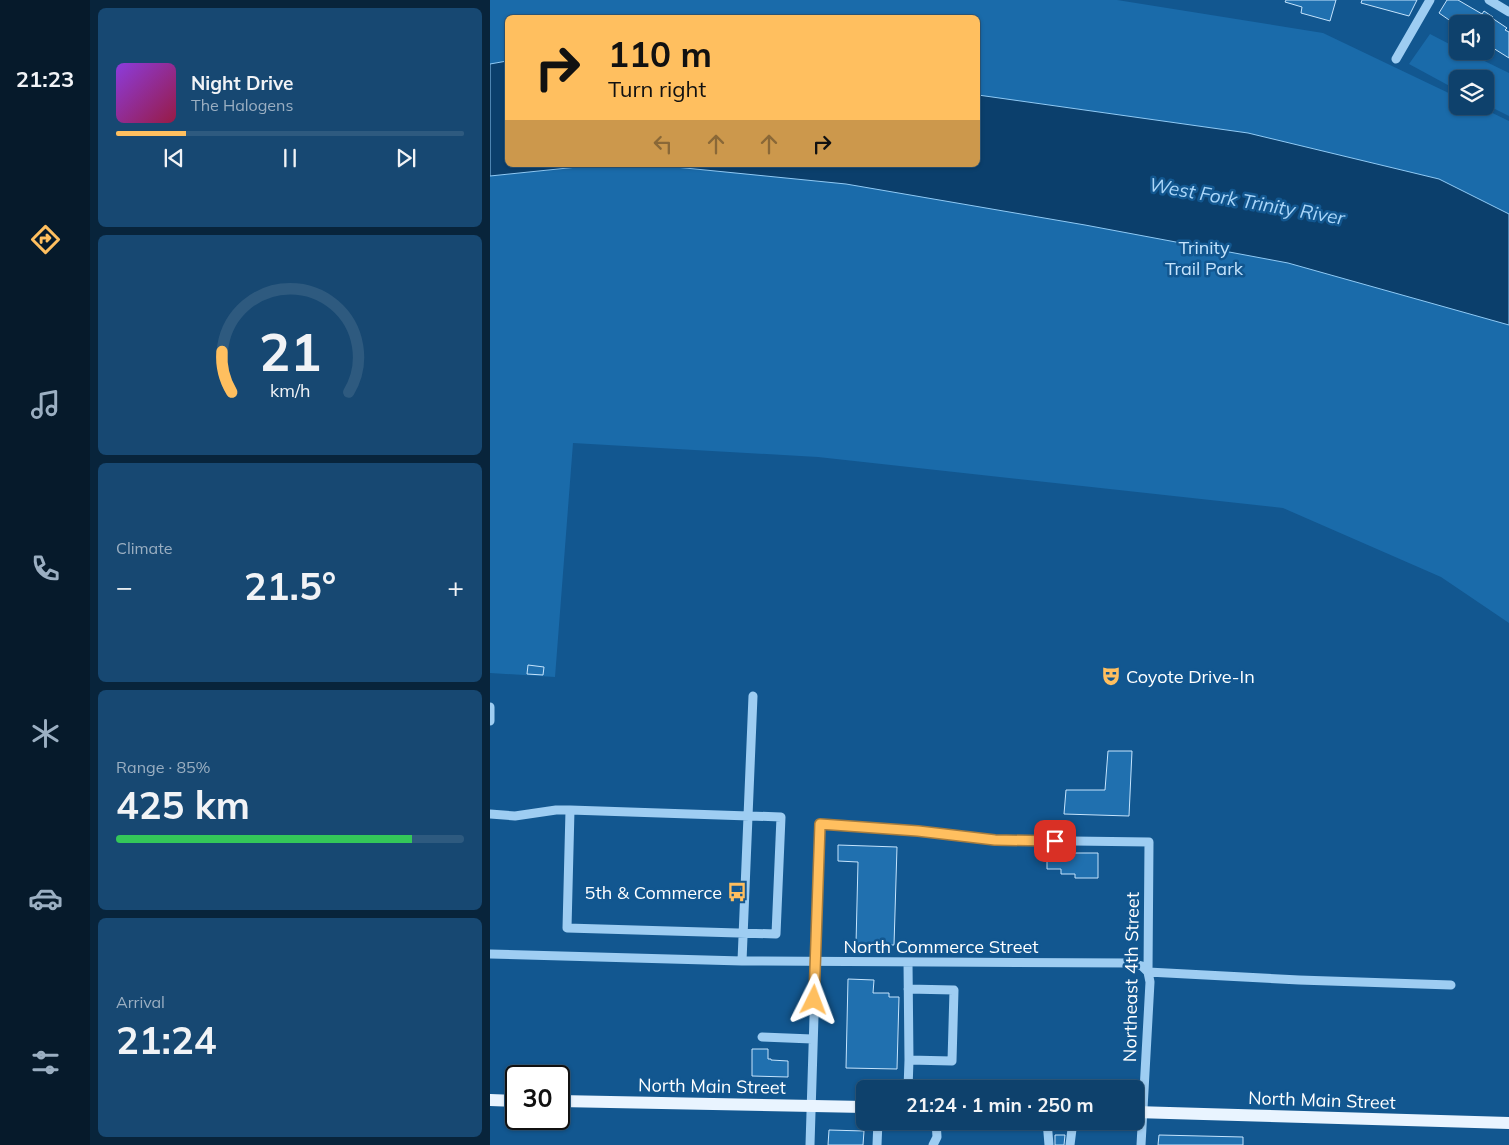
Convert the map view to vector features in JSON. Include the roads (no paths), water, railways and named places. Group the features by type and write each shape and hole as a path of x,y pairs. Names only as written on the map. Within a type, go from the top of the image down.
{"main road":[{"path":"490,1100 505,1101"},
{"name":"North Main Street","path":"570,1101 856,1107"},
{"name":"North Main Street","path":"1144,1112 1509,1123"}],"street":[{"path":"1396,59 1430,0"},
{"path":"1489,0 1509,12"},
{"path":"742,961 753,696"},
{"path":"490,707 490,721"},
{"path":"490,814 515,816 556,810 570,810 781,817 776,934 567,928 570,810"},
{"name":"Northeast 4th Street","path":"816,961 820,824 918,831 995,840 1149,842 1148,972 1150,982 1142,1080"},
{"name":"North Commerce Street","path":"490,954 742,961 1131,963 1142,966 1148,972 1451,985"},
{"path":"810,1145 816,961"},
{"path":"908,962 908,1080"},
{"path":"908,989 954,990 952,1061 909,1060"},
{"path":"762,1037 812,1039"},
{"path":"877,1145 878,1130"},
{"path":"933,1145 936,1130"},
{"path":"1048,1130 1049,1145"},
{"path":"1070,1145 1072,1130"},
{"name":"Northeast 4th Street","path":"1140,1130 1141,1145"}],"water":[{"path":"505,61 505,167 578,167 490,176 490,64"},
{"name":"West Fork Trinity River","path":"980,95 1248,133 1439,179 1509,214 1509,325 1288,263 1085,225 846,184 675,167 980,167"}],"place":[{"name":"Coyote Drive-In","path":"1111,676"},
{"name":"5th & Commerce","path":"737,892"}],"park label":[{"name":"Trinity Trail Park","path":"1204,257"}]}
